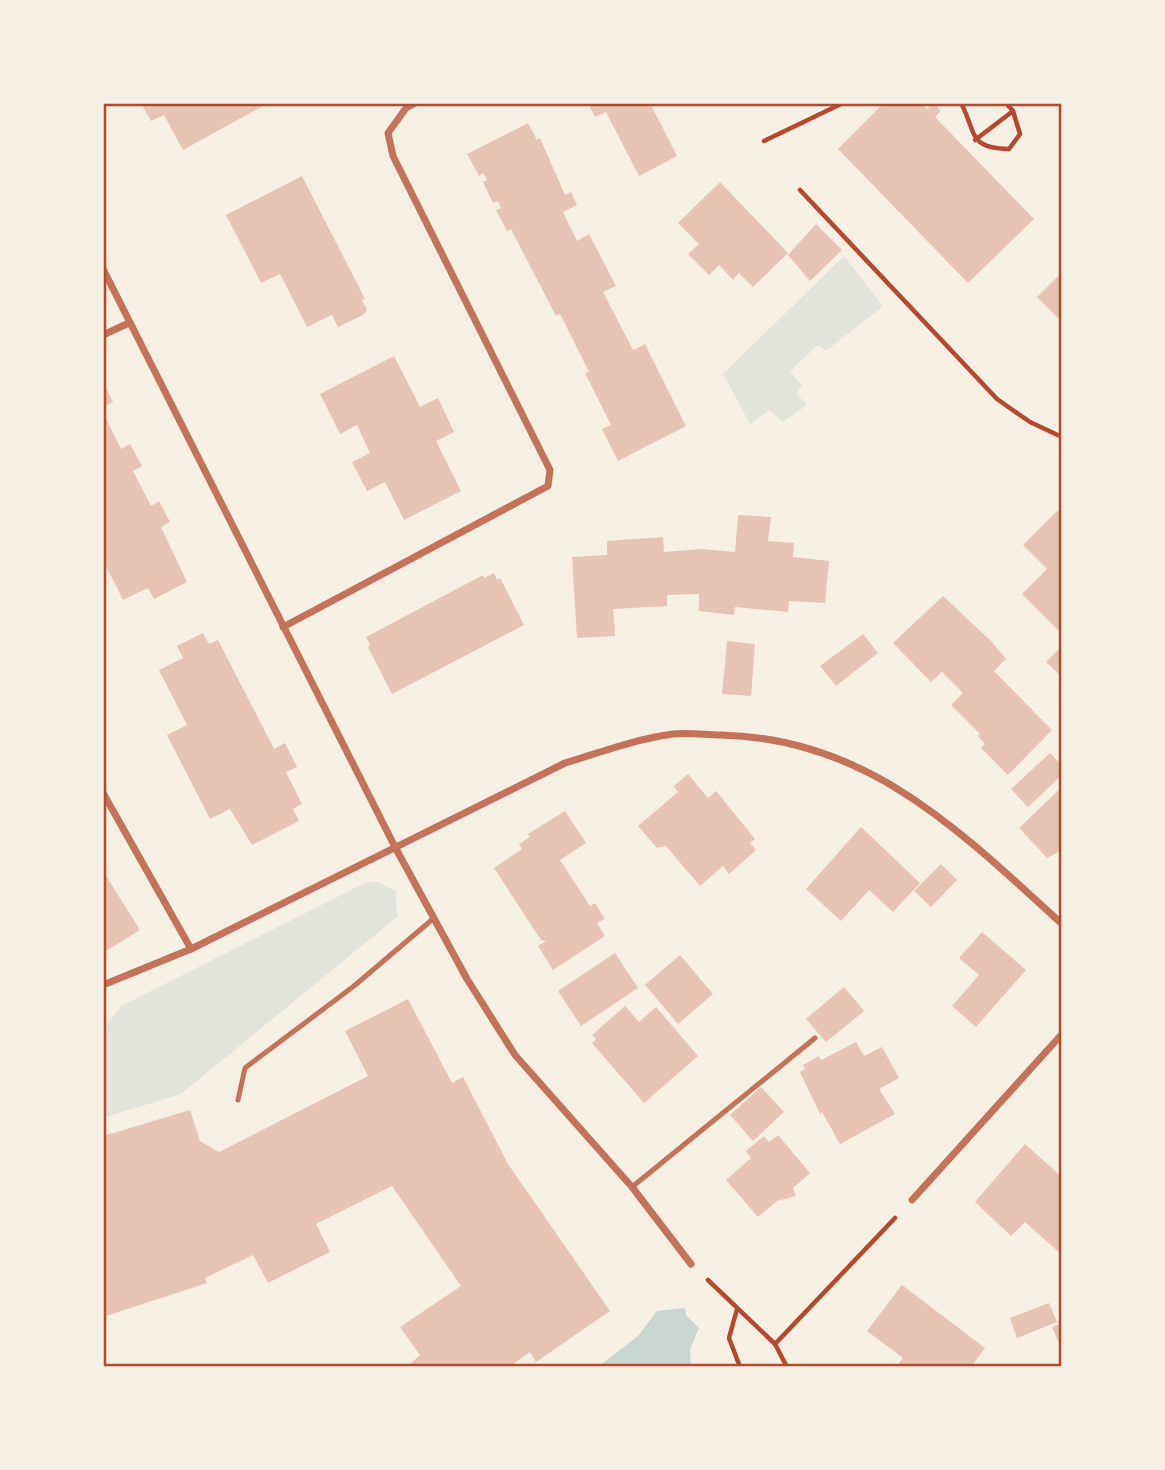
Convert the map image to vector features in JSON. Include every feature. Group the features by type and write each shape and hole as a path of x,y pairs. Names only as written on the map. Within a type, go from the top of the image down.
{"street":[{"path":"283,627 548,486 550,470 393,156 387,133 405,108 415,103"},
{"path":"103,270 395,847 467,979 515,1055 632,1187 691,1264"},
{"path":"103,335 128,323"},
{"path":"103,985 191,949 565,763 615,747 676,734 742,735 799,745 853,763 900,790 969,839 1062,924"},
{"path":"103,793 191,949"},
{"path":"912,1200 1062,1034"}],"lane":[{"path":"238,1100 245,1068 354,986 434,918"},
{"path":"632,1187 815,1038"}],"path":[{"path":"764,141 843,103"},
{"path":"961,103 974,141 987,149 1009,149 1020,134 1013,111 1006,103"},
{"path":"974,141 1013,111"},
{"path":"800,190 997,399 1030,422 1062,437"},
{"path":"775,1344 912,1200"},
{"path":"691,1264 775,1344 787,1367"},
{"path":"737,1309 729,1338 740,1367"}],"shaded area":[{"path":"844,256 883,306 826,351 818,345 790,371 802,386 796,393 807,405 783,422 769,410 750,424 723,374"},
{"path":"367,882 380,882 396,892 397,917 181,1094 103,1118 103,1031 121,1006"},
{"path":"685,1308 686,1315 699,1328 690,1349 691,1367 598,1367 638,1336 657,1311"}],"building":[{"path":"141,103 268,103 183,150 164,115 151,121"},
{"path":"588,103 650,103 677,156 639,176 606,112 595,117"},
{"path":"884,103 921,103 927,109 933,103 941,111 935,117 1034,219 968,283 838,149"},
{"path":"528,123 537,140 540,138 565,195 571,192 577,205 563,212 577,241 589,234 616,286 603,292 633,350 645,344 686,426 618,461 602,429 611,425 585,373 589,372 560,314 556,316 511,229 507,231 496,210 501,208 498,201 493,203 483,182 487,180 483,173 479,176 467,154"},
{"path":"302,176 365,299 362,300 367,310 363,315 338,327 332,315 307,327 280,274 261,283 226,215"},
{"path":"720,182 788,253 753,287 739,273 733,280 719,265 709,275 688,254 699,244 678,223"},
{"path":"816,224 842,250 810,281 788,255"},
{"path":"1062,272 1062,322 1037,297"},
{"path":"394,356 420,407 438,398 454,432 436,441 461,491 404,520 385,482 367,491 352,462 370,453 357,425 340,434 320,394"},
{"path":"103,382 113,402 103,407"},
{"path":"103,412 121,449 130,444 142,466 133,471 151,506 159,501 170,522 161,527 187,582 154,599 148,588 123,600 103,560"},
{"path":"1058,510 1062,514 1062,629 1059,631 1022,594 1047,569 1023,545"},
{"path":"738,515 771,517 768,541 794,543 793,557 829,561 825,603 789,601 788,612 735,607 734,615 699,611 699,594 667,595 667,606 613,609 615,636 577,638 572,557 607,555 607,541 663,537 664,552 701,549 735,552"},
{"path":"494,573 497,580 500,578 524,625 392,694 368,647 370,645 366,637 483,575 484,578"},
{"path":"943,596 991,641 1006,659 994,671 1052,730 1008,775 981,748 985,744 978,736 980,734 951,705 963,693 942,672 931,682 893,643"},
{"path":"203,633 209,644 218,640 274,749 285,743 297,767 286,772 302,804 293,809 299,821 252,845 230,809 210,819 167,735 187,725 159,670 183,658 177,646"},
{"path":"863,634 878,653 836,686 820,666"},
{"path":"727,641 755,644 751,696 722,694"},
{"path":"1062,646 1062,677 1046,662"},
{"path":"1050,753 1062,765 1062,775 1028,807 1011,789"},
{"path":"688,774 708,798 716,791 755,839 750,843 756,850 729,874 723,866 700,886 666,846 657,848 638,826 678,792 674,786"},
{"path":"1062,787 1062,850 1047,858 1019,828"},
{"path":"565,811 586,843 560,860 590,906 595,903 605,919 597,923 605,936 553,970 538,946 546,941 541,940 494,868 522,849 519,844 530,837 528,834"},
{"path":"861,827 920,883 893,912 869,890 841,921 806,889"},
{"path":"941,864 957,880 931,907 914,891"},
{"path":"103,871 140,930 103,953"},
{"path":"982,932 1026,970 976,1027 952,1006 979,975 959,958"},
{"path":"615,953 638,988 581,1026 558,991"},
{"path":"680,955 713,994 678,1024 645,985"},
{"path":"844,987 864,1011 826,1042 806,1019"},
{"path":"408,999 452,1083 463,1077 508,1164 610,1311 536,1362 530,1352 509,1367 407,1367 420,1355 400,1327 461,1286 392,1186 316,1224 330,1252 268,1283 253,1255 205,1278 207,1283 103,1317 103,1132 107,1135 190,1110 200,1141 219,1152 368,1076 345,1031"},
{"path":"625,1006 639,1022 656,1007 698,1056 644,1103 592,1043 596,1039 592,1035"},
{"path":"856,1042 864,1056 882,1047 899,1078 879,1089 895,1114 840,1144 822,1112 820,1114 800,1072 805,1069 803,1065 819,1056 821,1060"},
{"path":"761,1087 784,1112 753,1141 730,1115"},
{"path":"778,1135 810,1173 793,1188 796,1196 777,1201 758,1217 726,1180 751,1158 746,1151 764,1136 769,1142"},
{"path":"1025,1144 1062,1177 1062,1255 1025,1222 1011,1236 975,1202"},
{"path":"902,1285 985,1348 971,1367 896,1367 903,1358 867,1331"},
{"path":"1049,1303 1057,1322 1017,1338 1010,1318"},
{"path":"1062,1323 1062,1350 1052,1327"}]}
